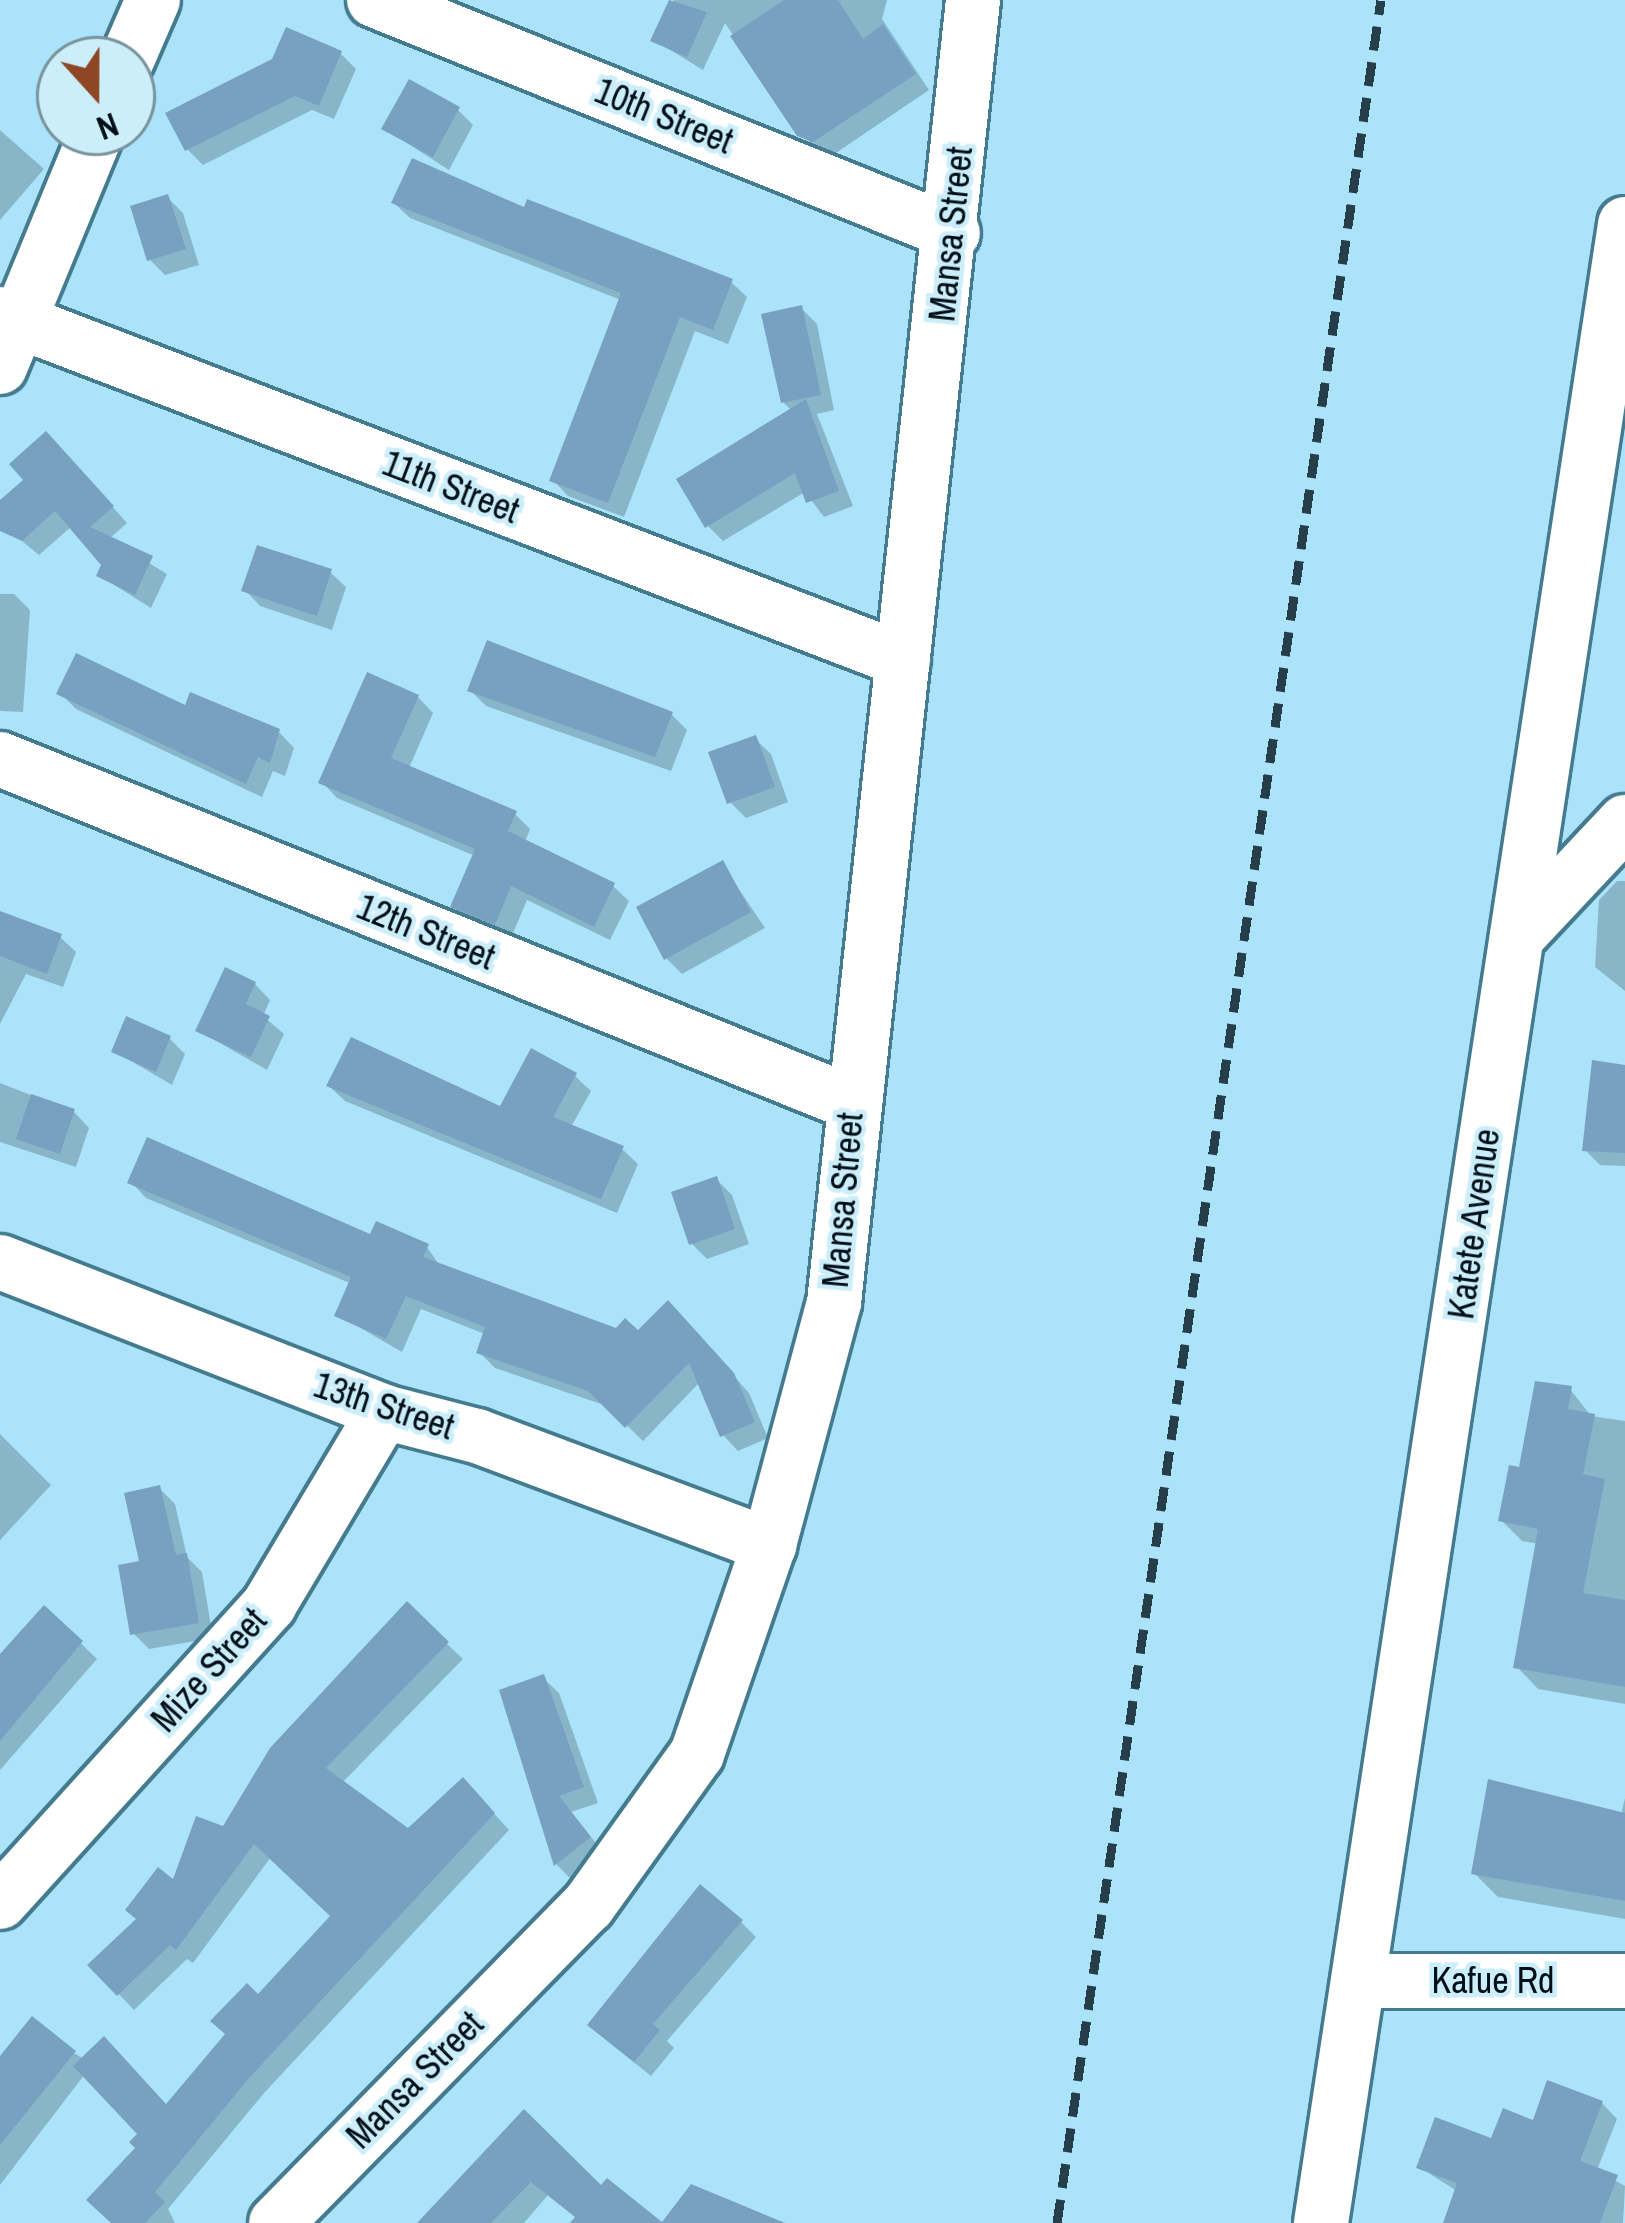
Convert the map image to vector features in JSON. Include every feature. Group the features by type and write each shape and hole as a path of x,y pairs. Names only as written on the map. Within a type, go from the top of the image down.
{"street":[{"path":"138,36 153,0"},
{"name":"10th Street","path":"374,0 953,232"},
{"name":"Mansa Street","path":"276,2223 588,1906 697,1754 769,1545 834,1303 852,1103 953,232 973,0"},
{"path":"5,334 86,156"},
{"name":"Katete Avenue","path":"1321,2223 1625,224"},
{"name":"11th Street","path":"5,334 903,660"},
{"name":"12th Street","path":"0,759 852,1103"},
{"path":"1517,937 1625,822"},
{"name":"13th Street","path":"0,1262 384,1412 477,1436 769,1545"},
{"name":"Mize Street","path":"0,1902 269,1605 384,1412"},
{"name":"Kafue Rd","path":"1361,1981 1625,1981"}],"building":[{"path":"669,0 707,12 687,57 650,41"},
{"path":"784,0 838,0 863,39 883,24 916,74 813,142 797,136 730,36"},
{"path":"286,27 342,51 319,106 295,96 185,151 165,113 272,59"},
{"path":"409,79 460,107 433,157 381,129"},
{"path":"412,158 524,207 527,199 733,279 713,330 680,317 608,503 549,481 621,293 391,203"},
{"path":"168,194 186,249 147,261 130,206"},
{"path":"802,305 821,395 781,403 761,314"},
{"path":"806,399 839,491 806,503 795,473 705,528 676,479"},
{"path":"46,431 114,506 90,527 153,556 135,595 96,576 101,565 55,511 22,541 0,531 0,500 23,480 9,464"},
{"path":"257,545 332,569 317,616 241,591"},
{"path":"487,640 673,712 655,757 467,691"},
{"path":"76,653 185,705 190,692 280,729 270,763 258,757 246,784 56,694"},
{"path":"367,672 419,695 391,758 517,811 508,831 615,883 594,927 511,886 495,925 450,907 475,849 318,783"},
{"path":"756,735 775,787 727,804 708,752"},
{"path":"723,860 751,912 664,960 636,907"},
{"path":"0,911 62,934 47,974 0,956"},
{"path":"225,967 256,982 246,1004 270,1016 251,1057 195,1031"},
{"path":"126,1016 171,1036 156,1072 111,1052"},
{"path":"351,1037 500,1106 531,1048 577,1073 553,1117 624,1146 601,1199 326,1086"},
{"path":"1592,1060 1625,1065 1625,1153 1582,1151"},
{"path":"31,1094 75,1109 60,1154 16,1139"},
{"path":"147,1137 370,1234 376,1221 429,1244 423,1257 616,1328 625,1318 638,1330 668,1300 734,1373 755,1422 720,1437 689,1363 625,1428 588,1391 476,1353 485,1327 406,1296 386,1339 334,1316 351,1277 127,1183"},
{"path":"717,1176 735,1229 689,1245 671,1192"},
{"path":"1535,1381 1572,1386 1568,1409 1595,1414 1583,1474 1605,1479 1583,1593 1625,1600 1625,1687 1513,1668 1538,1529 1498,1521 1509,1465 1519,1467"},
{"path":"160,1485 176,1555 187,1553 199,1623 130,1635 118,1565 139,1561 124,1493"},
{"path":"407,1601 449,1642 326,1768 408,1828 463,1777 495,1813 250,2077 155,2192 165,2202 145,2223 111,2223 86,2200 135,2148 129,2142 137,2134 73,2066 104,2036 166,2104 225,2034 210,2021 247,1983 258,1994 330,1916 254,1844 176,1950 170,1945 117,1996 87,1965 136,1919 125,1910 158,1867 173,1879 196,1816 223,1826 270,1748"},
{"path":"44,1605 83,1641 0,1741 0,1654"},
{"path":"544,1674 584,1787 559,1796 591,1837 554,1866 499,1690"},
{"path":"1488,1779 1625,1813 1625,1901 1471,1874"},
{"path":"700,1884 743,1920 653,2024 660,2030 634,2062 587,2025"},
{"path":"32,2016 76,2051 0,2145 0,2056"},
{"path":"1547,2080 1603,2101 1580,2161 1618,2175 1600,2223 1443,2223 1457,2183 1416,2168 1435,2117 1491,2138 1503,2108 1533,2120"},
{"path":"524,2109 601,2185 607,2178 662,2222 691,2184 785,2223 570,2223 575,2217 531,2182 491,2223 417,2223"}],"railway":[{"path":"1057,2223 1381,0"}]}
